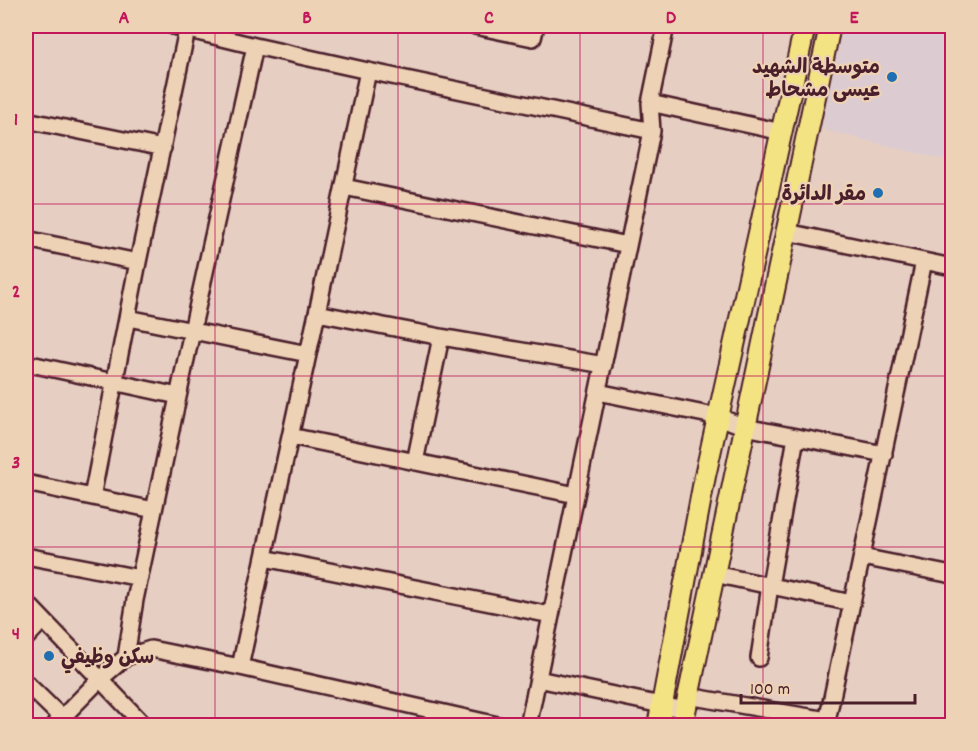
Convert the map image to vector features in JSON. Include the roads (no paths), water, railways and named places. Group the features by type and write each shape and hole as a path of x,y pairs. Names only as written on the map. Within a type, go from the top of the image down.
{"main road":[{"path":"658,726 705,476 805,26"},
{"path":"685,710 830,26"}],"street":[{"path":"475,26 533,38 536,26"},
{"path":"528,726 652,131 650,103 666,26"},
{"path":"92,497 163,148 180,28 368,71 652,131"},
{"path":"126,657 178,396 255,46"},
{"path":"240,667 368,71"},
{"path":"650,103 782,132"},
{"path":"26,120 163,148"},
{"path":"344,187 628,245"},
{"path":"786,232 952,267"},
{"path":"26,239 138,262"},
{"path":"538,679 685,710 827,723 924,261"},
{"path":"317,313 441,337 604,364"},
{"path":"128,318 308,354"},
{"path":"415,462 441,337"},
{"path":"26,363 178,396"},
{"path":"598,392 719,417 745,426 884,454"},
{"path":"290,436 576,495"},
{"path":"759,658 796,437"},
{"path":"26,483 154,510"},
{"path":"26,556 140,578"},
{"path":"862,557 952,575"},
{"path":"264,558 551,615"},
{"path":"714,574 852,603"},
{"path":"26,602 145,726"},
{"path":"26,638 43,620"},
{"path":"26,683 58,722 100,679 126,657 152,649 502,726"}],"place":[{"name":"متوسطة الشهيد عيسى مشحاط","path":"892,77"},
{"name":"مقر الدائرة","path":"878,193"},
{"name":"سكن وظيفي","path":"49,656"}]}
